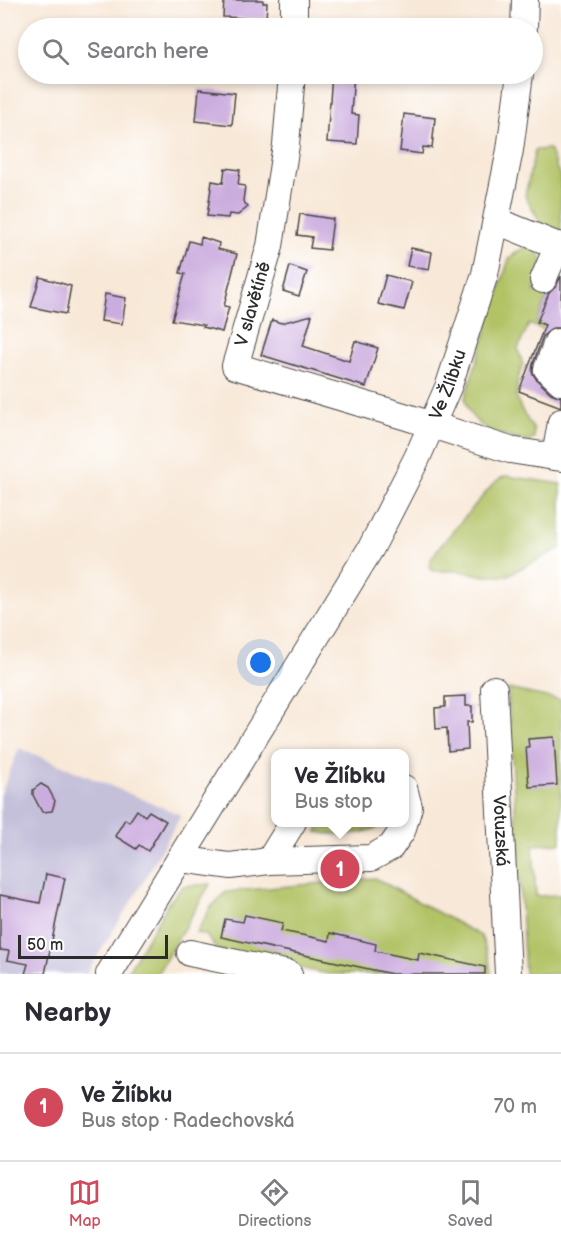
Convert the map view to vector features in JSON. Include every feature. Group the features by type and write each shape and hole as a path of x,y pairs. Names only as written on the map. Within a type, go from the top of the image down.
{"street":[{"path":"294,0 294,18"},
{"path":"524,18 525,0"},
{"name":"V slavětíně","path":"291,84 286,145 270,246 236,366 432,425"},
{"name":"Ve Žlíbku","path":"110,974 371,548 402,490 432,425 467,333 485,274 510,150 519,84"},
{"path":"497,221 559,246 543,280"},
{"path":"561,343 557,342 546,369 561,382"},
{"path":"432,425 510,450 558,458 561,422"},
{"name":"Votuzská","path":"494,689 508,974"},
{"path":"269,861 290,827"},
{"path":"180,858 230,866 269,861 371,858 391,847 403,827"},
{"path":"190,953 289,974"}],"shaded area":[{"path":"19,748 181,815 135,896 86,974 0,974 0,796"}],"green space":[{"path":"549,149 561,179 561,238 543,227 525,196 535,150"},
{"path":"525,248 538,251 541,260 541,271 534,291 544,294 552,275 561,272 561,286 553,283 537,322 561,331 561,337 529,324 518,349 523,365 516,396 534,430 534,438 528,442 498,433 480,424 468,409 465,398 509,259"},
{"path":"507,476 561,484 561,548 506,576 486,576 459,571 432,571 429,567 430,561 437,550 493,484"},
{"path":"508,689 561,700 561,843 533,845 536,896 561,895 561,974 525,974"},
{"path":"319,827 378,827 352,834 317,832"},
{"path":"375,878 481,936 489,958 491,974 328,974 217,950 206,935 196,933 211,907 226,892"},
{"path":"210,884 157,974 126,974 169,902 183,886"}],"building":[{"path":"224,0 263,0 263,3 267,3 266,18 223,17"},
{"path":"331,84 353,84 351,114 359,115 357,144 327,142"},
{"path":"199,89 235,93 232,125 196,121"},
{"path":"404,114 435,118 432,148 423,147 422,154 400,151"},
{"path":"225,168 240,170 238,185 245,186 243,201 248,207 238,215 229,214 228,218 207,216 212,181 223,183"},
{"path":"300,214 333,219 329,250 310,248 312,237 297,235"},
{"path":"201,237 219,243 218,249 237,254 224,306 229,307 222,332 203,327 204,325 172,320 185,274 180,273 189,241 200,244"},
{"path":"411,248 432,252 429,270 407,266"},
{"path":"290,266 307,272 299,296 283,291"},
{"path":"386,275 412,282 404,310 378,304"},
{"path":"561,276 561,328 553,328 543,336 532,372 551,393 561,397 561,407 519,391 545,325 537,322 549,293"},
{"path":"40,277 71,286 66,314 31,307"},
{"path":"105,294 126,298 122,324 101,321"},
{"path":"312,315 303,346 349,361 355,341 378,348 366,387 261,355 272,320 281,323"},
{"path":"466,696 466,706 472,706 472,722 467,722 468,749 448,751 447,728 436,729 435,708 445,707 445,697"},
{"path":"554,737 557,785 529,787 526,747 529,747 528,739"},
{"path":"41,784 48,788 55,801 52,811 42,812 33,795 33,790"},
{"path":"137,810 145,816 149,811 166,821 148,851 139,845 136,849 115,836 125,819 129,822"},
{"path":"46,874 65,878 45,974 25,974 28,964 7,960 9,951 0,950 0,895 40,903"},
{"path":"245,915 283,923 281,931 329,941 330,933 376,944 375,951 418,960 419,953 485,967 485,974 392,974 221,937 225,919 243,922"}],"place":[{"name":"Ve Žlíbku","path":"340,869"}]}
